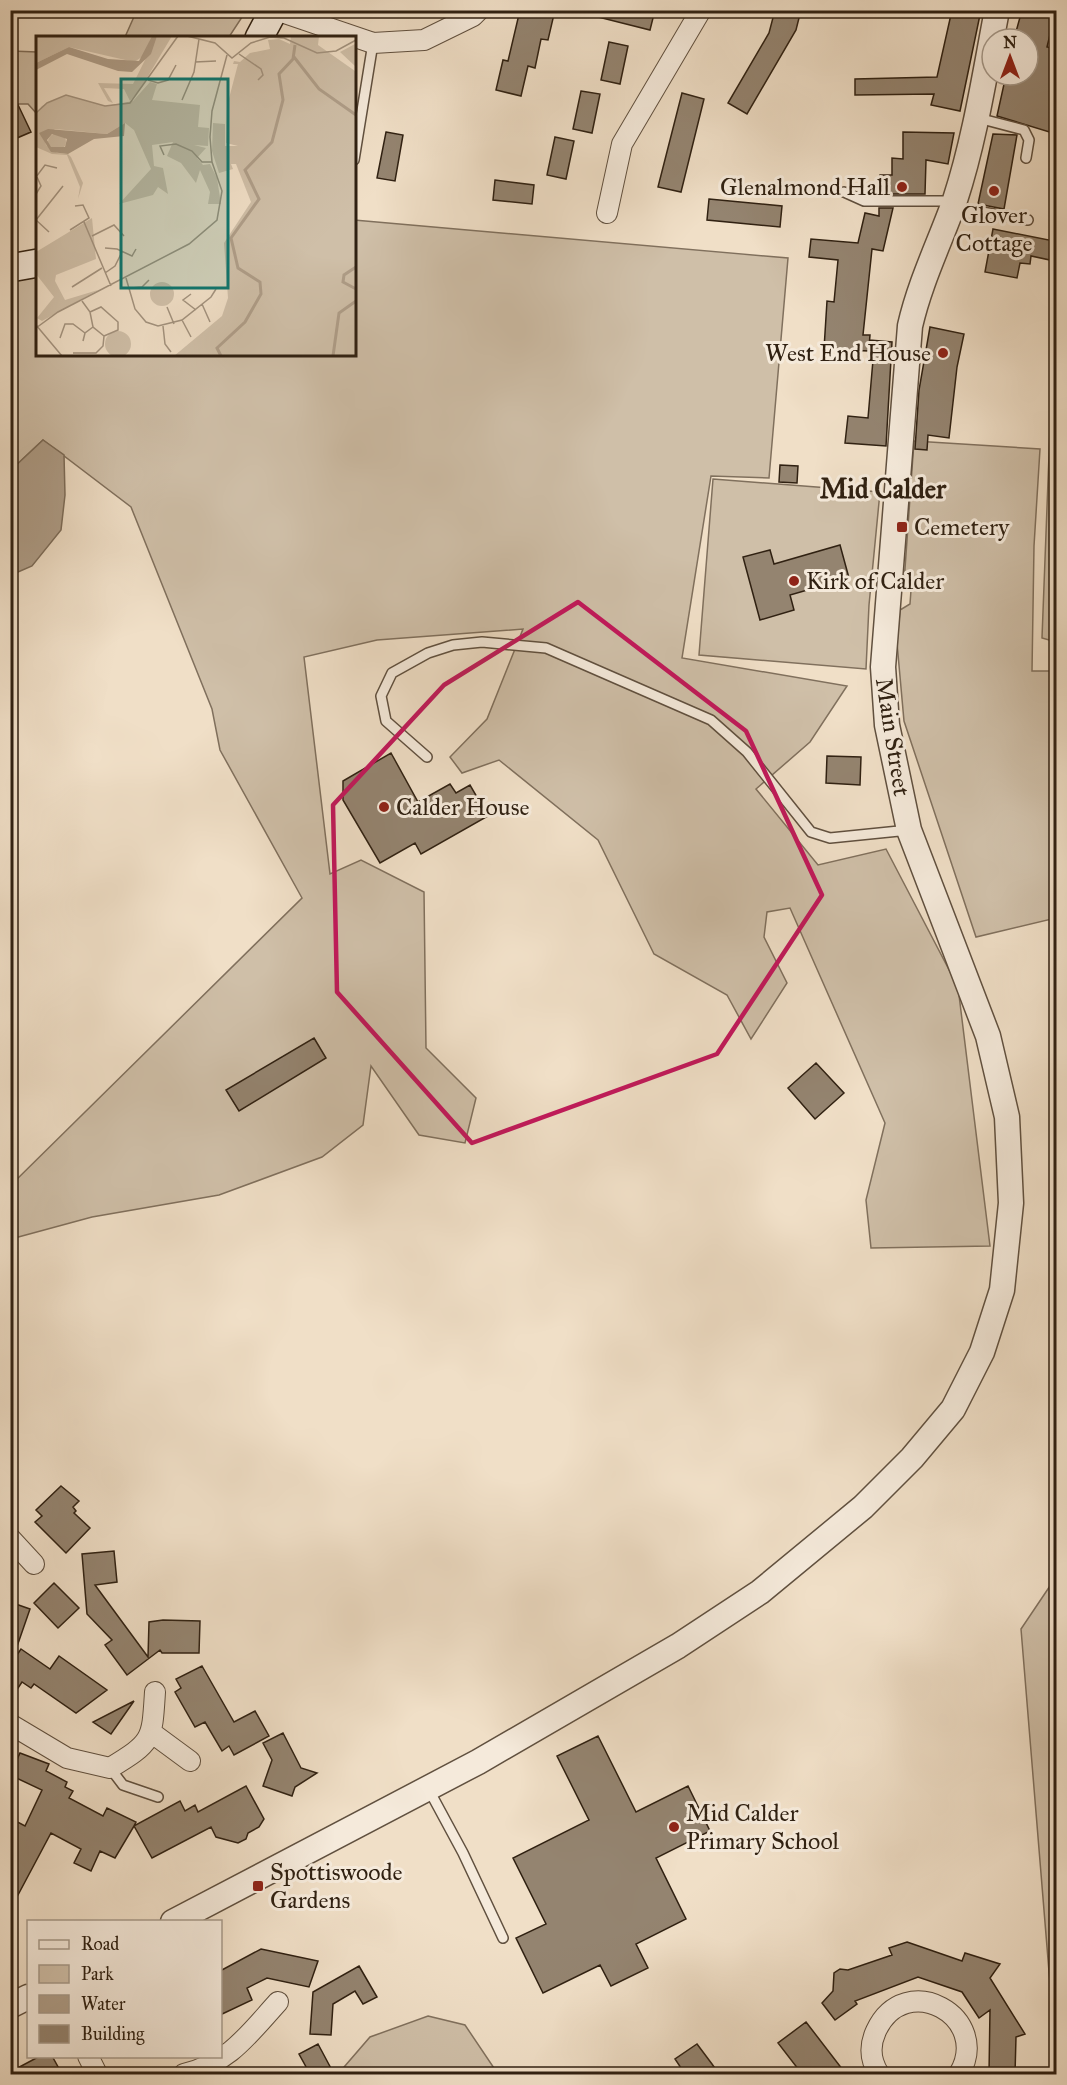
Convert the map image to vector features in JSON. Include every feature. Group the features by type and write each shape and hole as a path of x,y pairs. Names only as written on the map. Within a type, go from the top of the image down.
{"main road":[{"path":"260,36 275,10"},
{"path":"10,268 36,263"}],"street":[{"path":"275,10 352,36"},
{"path":"356,37 373,43 424,40 473,16 478,10"},
{"path":"608,213 622,144 701,10"},
{"name":"Main Street","path":"177,1920 428,1788 678,1646 760,1592 863,1507 912,1458 953,1408 982,1352 1003,1279 1011,1203 1007,1117 988,1036 909,830 886,725 883,667 910,326 915,302 953,204 998,10"},
{"path":"10,1538 34,1564"},
{"path":"12,1730 67,1758 110,1768 135,1753 152,1733 155,1692"},
{"path":"152,1733 190,1761"},
{"path":"10,2006 27,1998"},
{"path":"879,2074 871,2057 871,2040 881,2019 894,2008 912,2001 928,2002 945,2008 957,2020 964,2033 967,2049 964,2066 959,2074"},
{"path":"184,2074 207,2068 234,2050 278,2002"},
{"path":"88,2058 97,2074"}],"lane":[{"path":"356,148 373,43"},
{"path":"975,117 1024,130 1029,140 1026,158"},
{"path":"844,192 864,201 953,204 1028,220"},
{"path":"427,757 386,721 381,696 392,673 428,653 453,645 482,642 546,648 711,720 747,752 811,832 830,838 909,830"},
{"path":"110,1768 123,1785 158,1797"},
{"path":"428,1788 463,1853 503,1938"}],"highlighted area":[{"path":"578,602 746,731 822,895 717,1054 472,1143 337,992 333,805 444,685"}],"green space":[{"path":"137,10 246,10 230,36 125,36"},
{"path":"11,51 36,52 36,113 28,104 11,104"},
{"path":"356,220 788,258 769,478 711,476 682,658 847,686 810,742 756,789 818,865 886,849 958,987 990,1246 871,1248 866,1200 885,1123 790,908 767,912 764,937 787,983 751,1039 727,995 654,954 598,840 499,760 462,773 450,757 487,719 523,629 377,640 304,657 330,874 361,860 424,892 426,1048 476,1098 465,1143 419,1135 371,1066 363,1125 322,1157 219,1195 92,1217 11,1239 11,1185 302,898 220,750 212,709 131,507 43,440 11,470 11,268 36,263 36,356 356,356"},
{"path":"1056,272 1056,642 1042,638"},
{"path":"914,441 1040,449 1034,546 1032,671 1056,671 1056,918 976,937 904,721 897,643 900,610 910,604 911,590 904,583"},
{"path":"713,479 880,492 869,605 866,669 699,655"},
{"path":"1056,1577 1056,2057 1021,1629"},
{"path":"428,2016 465,2025 498,2074 338,2074 370,2037"}],"water":[{"path":"43,440 64,455 65,495 61,530 32,566 11,575 11,470"}],"building":[{"path":"520,10 555,10 548,40 541,39 535,68 528,66 521,96 496,90 503,60 508,61"},
{"path":"599,10 655,10 650,30 598,17"},
{"path":"775,10 801,10 796,30 747,114 728,103 769,33"},
{"path":"952,10 981,10 960,111 931,105 934,94 855,95 855,79 937,77"},
{"path":"1022,10 1056,10 1047,47 1056,49 1052,76 1056,77 1056,134 997,116 1003,87 1040,87 1040,27 1017,27"},
{"path":"609,42 628,46 620,84 601,80"},
{"path":"10,88 31,132 10,141"},
{"path":"581,91 600,94 592,133 573,129"},
{"path":"682,93 704,99 681,192 658,187"},
{"path":"386,132 403,135 395,181 377,178"},
{"path":"903,132 954,133 948,164 926,160 925,194 879,194 880,175 892,175 892,158 903,159"},
{"path":"993,134 1017,135 1004,209 978,204"},
{"path":"555,137 574,141 566,179 547,175"},
{"path":"495,180 534,185 532,204 493,200"},
{"path":"709,199 782,206 780,227 707,220"},
{"path":"879,208 893,208 883,251 872,249 863,335 870,335 869,347 870,340 892,342 886,446 845,443 848,416 868,418 873,360 868,360 869,351 824,349 827,301 834,302 838,260 809,257 811,239 858,243 865,213 879,216"},
{"path":"993,229 1054,241 1050,260 1031,256 1030,264 1020,263 1017,278 985,272"},
{"path":"930,327 964,334 957,367 949,438 928,435 927,450 915,449 919,390"},
{"path":"780,465 798,466 797,483 779,482"},
{"name":"Kirk of Calder","path":"840,545 849,578 790,595 794,610 760,620 743,557 770,550 774,564"},
{"name":"Calder House","path":"391,753 418,802 450,784 456,793 470,785 488,816 421,854 415,843 380,863 343,800 343,781"},
{"path":"827,756 861,757 860,785 826,783"},
{"path":"314,1038 326,1058 239,1111 226,1090"},
{"path":"816,1063 844,1093 815,1119 788,1088"},
{"path":"61,1486 79,1501 73,1507 76,1511 74,1513 90,1528 66,1553 35,1522 42,1516 36,1510"},
{"path":"114,1551 117,1582 95,1585 148,1657 149,1622 163,1620 200,1621 199,1653 162,1653 160,1650 127,1675 105,1645 112,1640 87,1614 82,1554"},
{"path":"54,1583 79,1608 58,1628 34,1603"},
{"path":"10,1602 30,1609 13,1658 10,1658"},
{"path":"21,1649 50,1669 59,1656 107,1690 76,1713 34,1684 31,1688 22,1682 10,1700 10,1665"},
{"path":"202,1666 234,1722 255,1711 269,1736 234,1755 229,1746 222,1751 205,1722 195,1727 175,1692 181,1688 176,1679"},
{"path":"134,1701 111,1734 93,1722"},
{"path":"283,1733 301,1768 317,1773 295,1787 292,1796 263,1786 272,1760 263,1743"},
{"path":"598,1736 636,1812 688,1786 710,1831 656,1858 686,1919 636,1944 648,1968 611,1986 600,1965 543,1993 516,1938 546,1924 513,1858 589,1820 557,1756"},
{"path":"20,1753 49,1764 46,1771 67,1782 65,1787 73,1791 69,1798 103,1816 107,1808 136,1822 115,1858 100,1851 91,1871 74,1863 81,1849 51,1833 10,1910 10,1818 25,1826 42,1790 10,1775"},
{"path":"246,1786 264,1819 259,1827 248,1833 246,1839 238,1843 216,1837 211,1827 152,1858 134,1826 180,1801 185,1811 195,1805 198,1812"},
{"path":"907,1942 962,1961 965,1953 1000,1964 990,1978 1025,2034 1016,2037 1015,2074 989,2074 990,2010 979,2018 962,1992 918,1977 855,2001 857,2004 835,2020 822,2003 833,1991 834,1973 840,1969 848,1970 892,1955 889,1948"},
{"path":"261,1949 318,1961 309,1987 267,1978 247,1988 252,2000 222,2014 222,1970"},
{"path":"359,1966 377,1997 363,2004 355,1991 333,2004 331,2035 310,2034 313,1992"},
{"path":"806,2022 846,2074 802,2074 778,2043"},
{"path":"318,2044 334,2074 310,2074 299,2054"},
{"path":"697,2044 719,2074 685,2074 675,2059"},
{"path":"36,2058 53,2058 62,2074 10,2074"}],"place":[{"name":"Glenalmond Hall","path":"902,187"},
{"name":"Glover Cottage","path":"994,191"},
{"name":"West End House","path":"943,353"},
{"name":"Cemetery","path":"902,527"},
{"name":"Kirk of Calder","path":"794,581"},
{"name":"Calder House","path":"384,807"},
{"name":"Mid Calder Primary School","path":"674,1827"},
{"name":"Spottiswoode Gardens","path":"258,1886"}],"district":[{"name":"Mid Calder","path":"883,488"}]}
